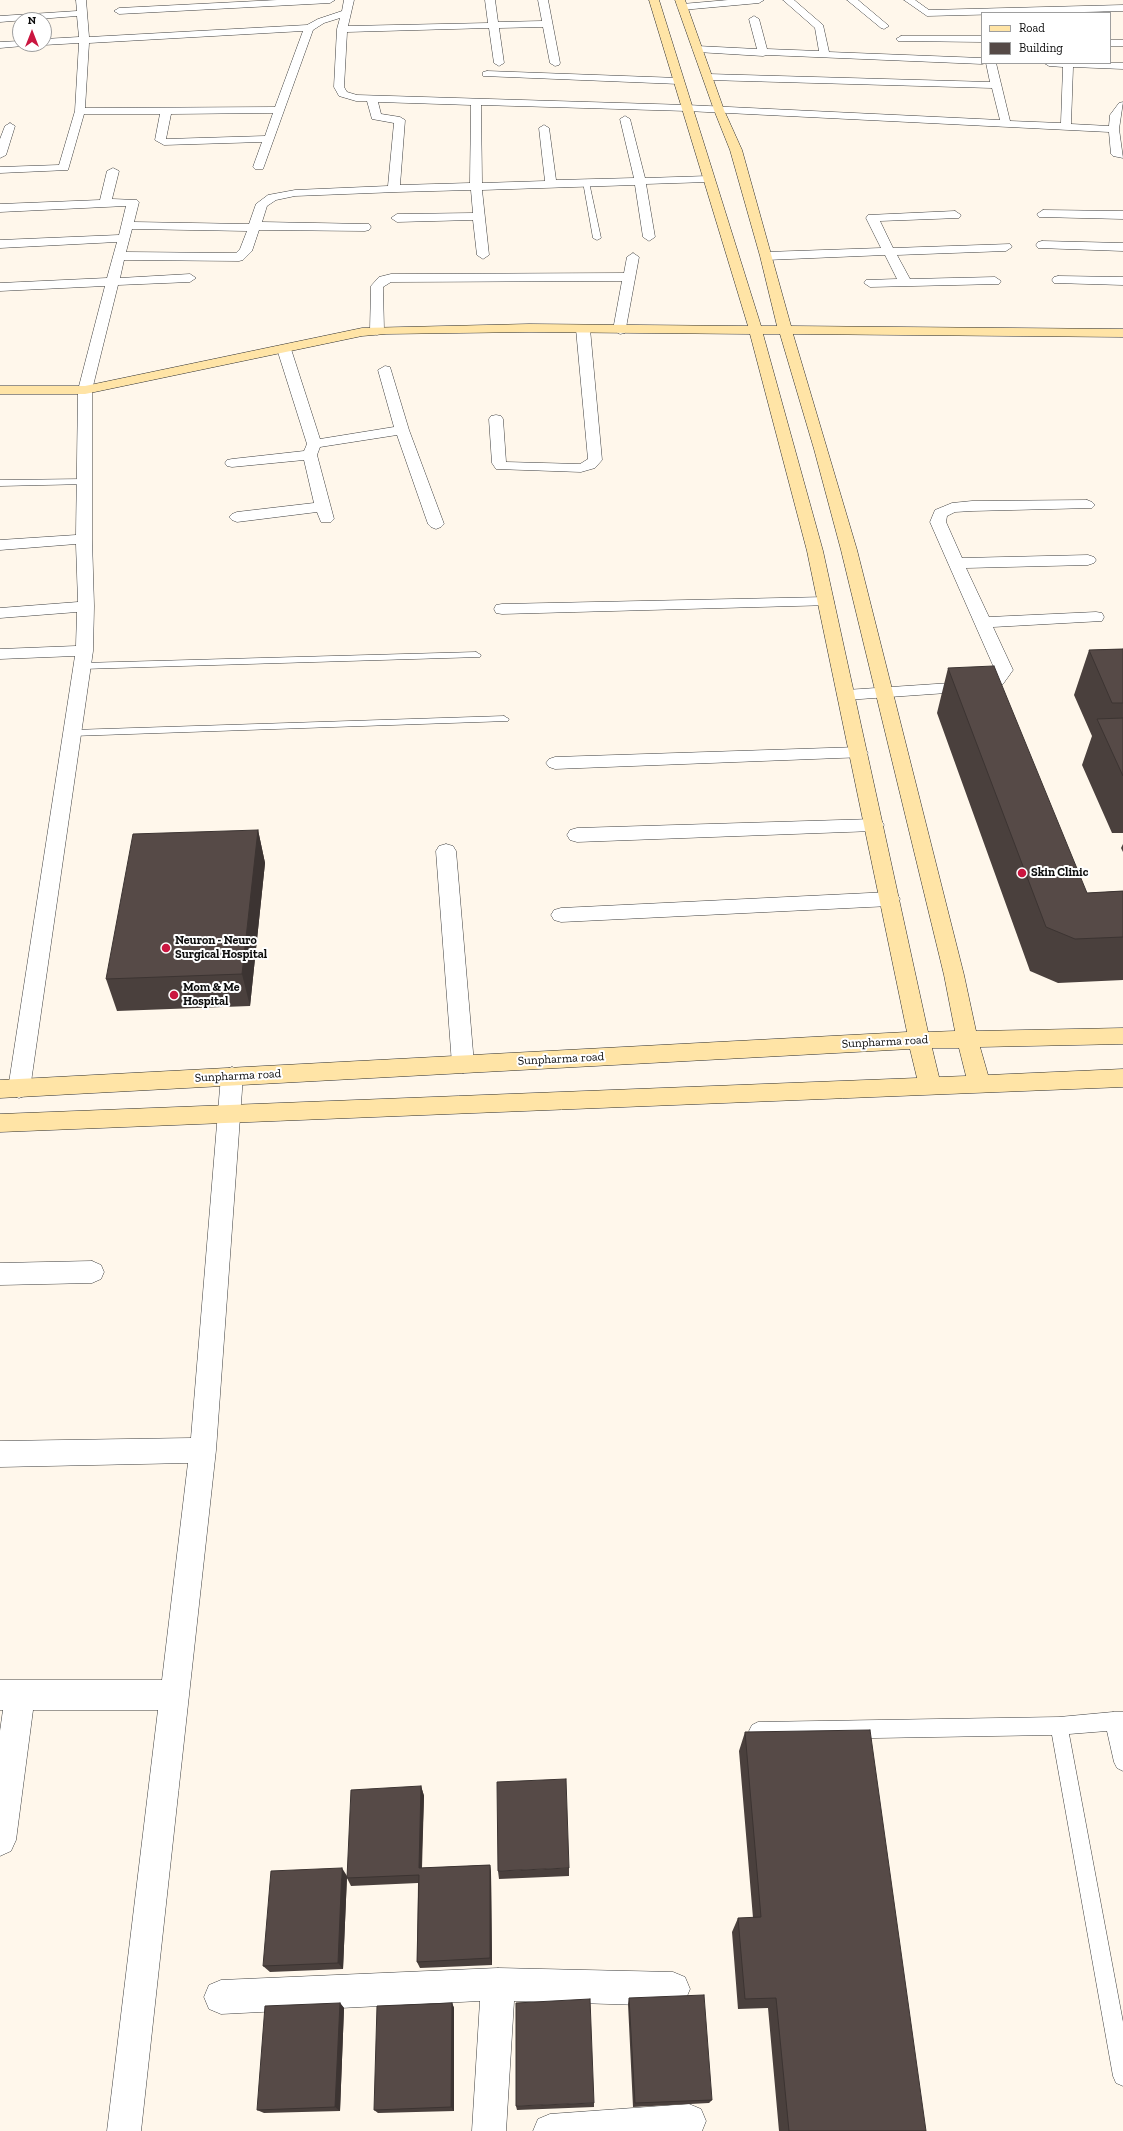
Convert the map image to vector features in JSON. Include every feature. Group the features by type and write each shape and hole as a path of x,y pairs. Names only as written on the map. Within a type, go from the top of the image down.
{"street":[{"path":"0,170 64,168 80,111 84,40 81,0"},
{"path":"119,11 330,0"},
{"path":"349,0 342,29 339,87 344,94 356,98 687,108 1114,129"},
{"path":"490,0 499,62"},
{"path":"543,0 555,63"},
{"path":"654,0 708,179 756,330 793,465 826,602 930,1086"},
{"path":"759,0 681,3 708,77 718,110 736,150 785,330 849,550 954,975 967,1039 980,1084"},
{"path":"788,0 820,27 825,55"},
{"path":"852,0 884,26"},
{"path":"909,0 927,13 1123,8"},
{"path":"0,19 82,13"},
{"path":"52,42 206,30 309,28 321,21 346,13"},
{"path":"754,19 763,53"},
{"path":"342,29 547,24"},
{"path":"259,167 309,28"},
{"path":"901,39 981,39"},
{"path":"1111,43 1123,44"},
{"path":"0,45 12,44"},
{"path":"697,49 763,53 981,61"},
{"path":"992,64 1006,124"},
{"path":"1066,127 1068,64 1123,66"},
{"path":"487,74 679,81"},
{"path":"708,77 996,84"},
{"path":"372,99 376,117 400,120 394,186 397,189"},
{"path":"476,101 476,187 483,255"},
{"path":"1123,104 1115,115 1114,129 1117,154 1123,155"},
{"path":"166,110 160,140 164,142 270,139"},
{"path":"80,111 279,110"},
{"path":"625,119 640,180 650,237"},
{"path":"0,155 10,126"},
{"path":"544,128 551,183"},
{"path":"105,204 113,171"},
{"path":"119,256 239,257 246,251 262,204 272,197 282,194 551,183 708,179"},
{"path":"0,208 133,202 113,282 82,390 85,482 84,539 86,606 83,658 72,733 10,1089"},
{"path":"1043,214 1123,215"},
{"path":"905,282 888,252 872,218 955,215"},
{"path":"396,218 479,216"},
{"path":"0,244 125,231 254,227 365,227"},
{"path":"1042,245 1123,246"},
{"path":"766,256 1006,247"},
{"path":"620,330 633,256"},
{"path":"377,331 377,286 383,280 391,278 630,277"},
{"path":"0,287 190,278"},
{"path":"1058,280 1123,281"},
{"path":"870,283 995,281"},
{"path":"0,390 82,390 377,331 450,328 1123,333"},
{"path":"496,419 499,463 502,466 581,468 590,465 595,460 583,329"},
{"path":"237,517 324,513 312,449 284,349"},
{"path":"385,370 402,430 436,524"},
{"path":"0,379 53,382 82,390"},
{"path":"232,463 312,449 402,430"},
{"path":"846,695 885,694 984,686 996,680 1004,670 938,522 940,513 952,508 972,506 1087,505"},
{"path":"0,545 84,539"},
{"path":"956,563 1088,560"},
{"path":"502,609 826,602"},
{"path":"0,613 86,606"},
{"path":"982,622 1096,617"},
{"path":"0,654 83,658"},
{"path":"555,763 858,753"},
{"path":"577,835 874,825"},
{"path":"446,851 463,1064"},
{"path":"561,915 890,899"},
{"name":"Sunpharma road","path":"10,1089 919,1040 1123,1036"},
{"path":"124,2131 203,1450 232,1076"},
{"path":"0,1122 1123,1078"},
{"path":"0,1274 92,1272"},
{"path":"0,1454 203,1450"},
{"path":"0,1840 10,1695 175,1695"},
{"path":"489,2131 498,1984"},
{"path":"221,1997 498,1984 674,1989"},
{"path":"550,2131 689,2121"}],"lane":[{"path":"586,182 598,238"},
{"path":"0,483 85,482"},
{"path":"83,658 476,655"},
{"path":"72,733 504,719"},
{"path":"758,1731 1059,1726 1118,1721 1123,1762"},
{"path":"1059,1726 1123,2076"}],"building":[{"path":"1123,649 1123,703 1112,703 1089,650"},
{"path":"994,666 1087,893 1123,891 1123,937 1075,939 1046,927 948,668"},
{"path":"1123,718 1123,776 1097,719"},
{"path":"258,830 242,974 106,979 133,834"},
{"path":"870,1730 926,2131 789,2131 776,1998 745,1999 738,1918 761,1917 745,1732"},
{"path":"566,1779 569,1868 498,1871 497,1782"},
{"path":"421,1786 419,1868 490,1865 490,1958 417,1962 419,1875 347,1878 351,1790"},
{"path":"342,1868 338,1963 263,1966 271,1871"},
{"path":"704,1995 712,2100 635,2103 629,1998"},
{"path":"590,1999 594,2103 516,2106 516,2003"},
{"path":"340,2003 335,2107 257,2110 265,2006"},
{"path":"452,2003 451,2107 374,2110 377,2006"}],"place":[{"name":"Skin Clinic","path":"1022,873"},
{"name":"Neuron - Neuro Surgical Hospital","path":"166,948"},
{"name":"Mom & Me Hospital","path":"174,995"}]}
